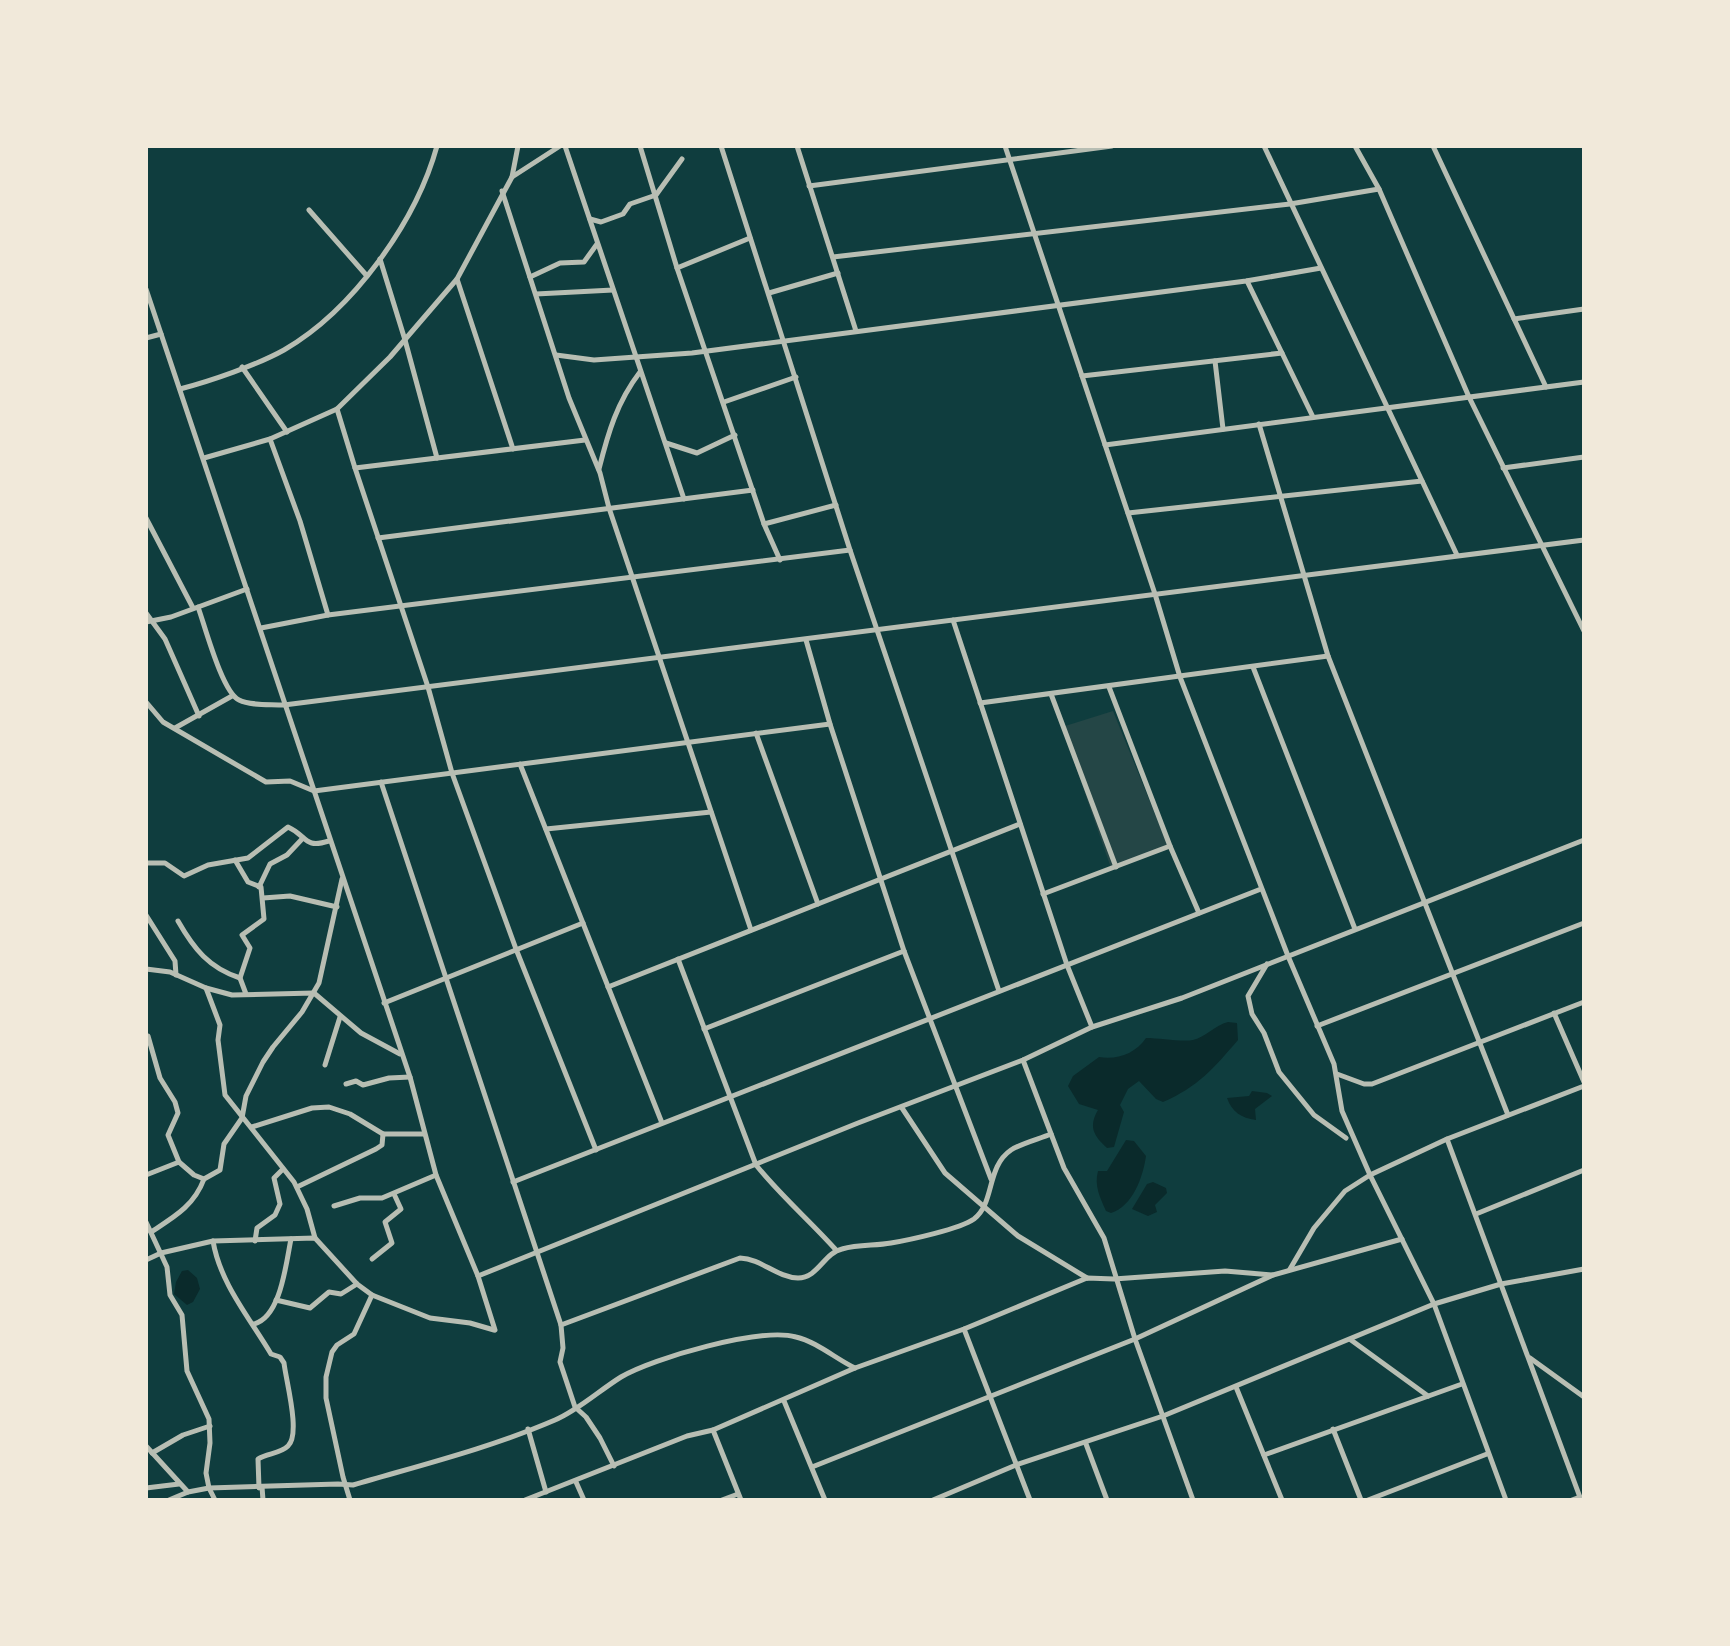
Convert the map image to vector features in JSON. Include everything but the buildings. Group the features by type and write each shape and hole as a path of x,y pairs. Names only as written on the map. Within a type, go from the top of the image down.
{"street":[{"path":"180,389 284,350 316,326 380,259 414,202 437,146"},
{"path":"512,177 518,146"},
{"path":"204,458 270,439 337,409 405,340 457,279 512,177 562,146 684,499"},
{"path":"640,146 677,268 764,524 780,560"},
{"path":"721,146 876,630 999,991"},
{"path":"797,146 856,331"},
{"path":"1005,146 1180,677 1261,889 1337,1074 1342,1111 1434,1304 1506,1500"},
{"path":"809,186 1112,146"},
{"path":"1264,146 1457,555"},
{"path":"1355,146 1379,189 1469,397 1540,546 1583,627"},
{"path":"1433,146 1546,387"},
{"path":"589,219 601,222 623,214 630,204 656,195 682,159"},
{"path":"833,257 1290,204 1379,189"},
{"path":"502,191 585,440 599,470 609,508 751,930"},
{"path":"309,210 367,276"},
{"path":"677,268 750,238"},
{"path":"530,277 560,263 584,262 597,243"},
{"path":"380,259 437,458"},
{"path":"556,355 594,360 706,351 1246,281 1321,268"},
{"path":"769,293 838,273"},
{"path":"457,279 513,449"},
{"path":"1246,281 1313,417"},
{"path":"146,289 410,1077 436,1175 478,1276 495,1330 430,1318 372,1295 357,1284 315,1238 297,1187 223,1091 218,1040 220,1025 206,988"},
{"path":"536,294 613,290"},
{"path":"1514,319 1584,309"},
{"path":"146,338 161,334"},
{"path":"1082,376 1282,353"},
{"path":"1215,361 1223,429"},
{"path":"242,367 287,432"},
{"path":"599,470 618,407 625,391 641,371"},
{"path":"724,402 796,377"},
{"path":"1105,445 1584,382"},
{"path":"337,409 428,687 452,773 516,949 596,1150"},
{"path":"1259,424 1328,656 1508,1115"},
{"path":"665,443 697,453 735,435"},
{"path":"270,439 300,521 328,615"},
{"path":"355,468 585,440"},
{"path":"1503,468 1584,457"},
{"path":"1128,513 1422,481"},
{"path":"378,538 753,490"},
{"path":"764,524 836,505"},
{"path":"146,518 195,608 232,696 243,702 284,705 1584,540"},
{"path":"261,628 328,615 850,550"},
{"path":"148,622 247,589"},
{"path":"146,613 148,622 165,639 199,716"},
{"path":"953,620 1067,965 1092,1027"},
{"path":"806,640 904,951 991,1179"},
{"path":"980,703 1328,656"},
{"path":"1253,667 1355,929"},
{"path":"1109,687 1199,913"},
{"path":"1051,694 1116,867"},
{"path":"174,728 232,696"},
{"path":"146,702 156,716 174,728 266,782 290,781 314,791 830,724"},
{"path":"756,733 818,904"},
{"path":"520,764 662,1123"},
{"path":"381,782 561,1325 563,1348 560,1362 575,1407 593,1427 614,1466"},
{"path":"546,829 711,812"},
{"path":"608,987 1020,824"},
{"path":"146,863 165,863 184,876 208,865 248,858 288,827 316,845 329,841"},
{"path":"259,887 270,864 287,855 303,838"},
{"path":"478,1276 1023,1060 1092,1027 1182,998 1584,840"},
{"path":"1043,894 1170,846"},
{"path":"235,860 248,882 262,889 263,898 264,919 242,935 250,949 240,978 246,994"},
{"path":"151,1232 193,1201 204,1179 220,1170 224,1144 242,1118 246,1096 263,1062 314,993 323,972 342,878"},
{"path":"513,1182 1261,889"},
{"path":"263,898 290,896 337,907"},
{"path":"146,915 172,955 176,975"},
{"path":"178,921 203,958 224,973 240,978"},
{"path":"384,1003 583,923"},
{"path":"1317,1026 1584,923"},
{"path":"704,1029 904,951"},
{"path":"678,959 756,1165 777,1191 836,1250"},
{"path":"1267,964 1248,996 1252,1014 1264,1033 1279,1072 1314,1115 1346,1138"},
{"path":"146,969 176,975 232,995 314,993 361,1033 401,1055"},
{"path":"1337,1074 1372,1084 1584,1002"},
{"path":"1290,1270 1314,1228 1345,1191 1370,1175 1447,1139 1584,1084 1554,1013"},
{"path":"325,1065 340,1017"},
{"path":"148,1036 160,1078 178,1113 168,1135 179,1162 204,1179"},
{"path":"1023,1060 1075,1191 1104,1238 1114,1279 1193,1500"},
{"path":"346,1084 356,1081 363,1085 389,1078 410,1077"},
{"path":"252,1127 312,1108 329,1107 350,1114 383,1134 424,1134"},
{"path":"902,1108 945,1173 1018,1236 1087,1278"},
{"path":"297,1187 376,1149 382,1145 383,1134"},
{"path":"561,1325 740,1258 753,1258 781,1274 798,1278 810,1276 836,1250 857,1245 888,1244 969,1222 984,1207 991,1179 1000,1161 1011,1150 1051,1134"},
{"path":"1447,1139 1580,1498 1572,1500"},
{"path":"146,1175 179,1162"},
{"path":"255,1241 255,1231 277,1213 281,1200 274,1178 283,1169"},
{"path":"1476,1214 1584,1170"},
{"path":"334,1206 360,1198 382,1198 436,1175"},
{"path":"372,1259 392,1243 385,1222 401,1212 394,1194"},
{"path":"146,1222 169,1273 171,1297 182,1315 187,1371 210,1426 206,1463 209,1488 215,1500"},
{"path":"146,1260 161,1253 213,1241 315,1238"},
{"path":"254,1324 265,1320 276,1300 291,1239"},
{"path":"812,1467 1135,1339 1273,1275 1402,1239"},
{"path":"213,1241 217,1264 241,1309 254,1324 271,1354 283,1360 293,1439 287,1448 258,1459 263,1500"},
{"path":"933,1500 1016,1465 1163,1416 1434,1304 1501,1284 1584,1269"},
{"path":"525,1500 687,1436 713,1430 855,1368 964,1329 1087,1278 1225,1271 1273,1275"},
{"path":"276,1300 310,1308 329,1292 341,1294 357,1284"},
{"path":"350,1500 326,1398 326,1377 332,1352 354,1334 372,1295"},
{"path":"964,1329 1030,1500"},
{"path":"169,1500 209,1488 346,1486 504,1441 558,1419 645,1365 719,1344 777,1334 798,1337 855,1368"},
{"path":"1350,1339 1428,1396"},
{"path":"1530,1358 1584,1397"},
{"path":"1264,1455 1462,1384"},
{"path":"1236,1387 1282,1500"},
{"path":"784,1401 825,1500"},
{"path":"152,1453 183,1435 210,1426"},
{"path":"528,1429 546,1492"},
{"path":"1333,1429 1361,1500"},
{"path":"713,1430 740,1497 722,1500"},
{"path":"1086,1444 1107,1500"},
{"path":"146,1446 188,1492"},
{"path":"1368,1500 1487,1454"},
{"path":"576,1482 584,1500"},
{"path":"146,1488 179,1484"}],"shaded area":[{"path":"1113,711 1168,846 1111,868 1062,727"},
{"path":"1228,1022 1237,1023 1238,1040 1213,1068 1186,1090 1163,1102 1139,1081 1128,1089 1120,1105 1124,1112 1114,1147 1107,1148 1102,1144 1093,1126 1098,1110 1079,1104 1068,1086 1073,1076 1099,1057 1119,1057 1131,1052 1146,1038 1193,1040"},
{"path":"1252,1091 1272,1096 1255,1109 1256,1120 1238,1114 1227,1098 1249,1096"},
{"path":"1126,1140 1134,1141 1146,1156 1145,1164 1131,1197 1111,1213 1106,1211 1098,1191 1098,1171 1107,1171"},
{"path":"1153,1182 1166,1188 1167,1193 1155,1205 1157,1212 1148,1216 1132,1209 1147,1184"},
{"path":"188,1270 197,1278 200,1289 193,1302 187,1305 174,1294 182,1271"}]}
